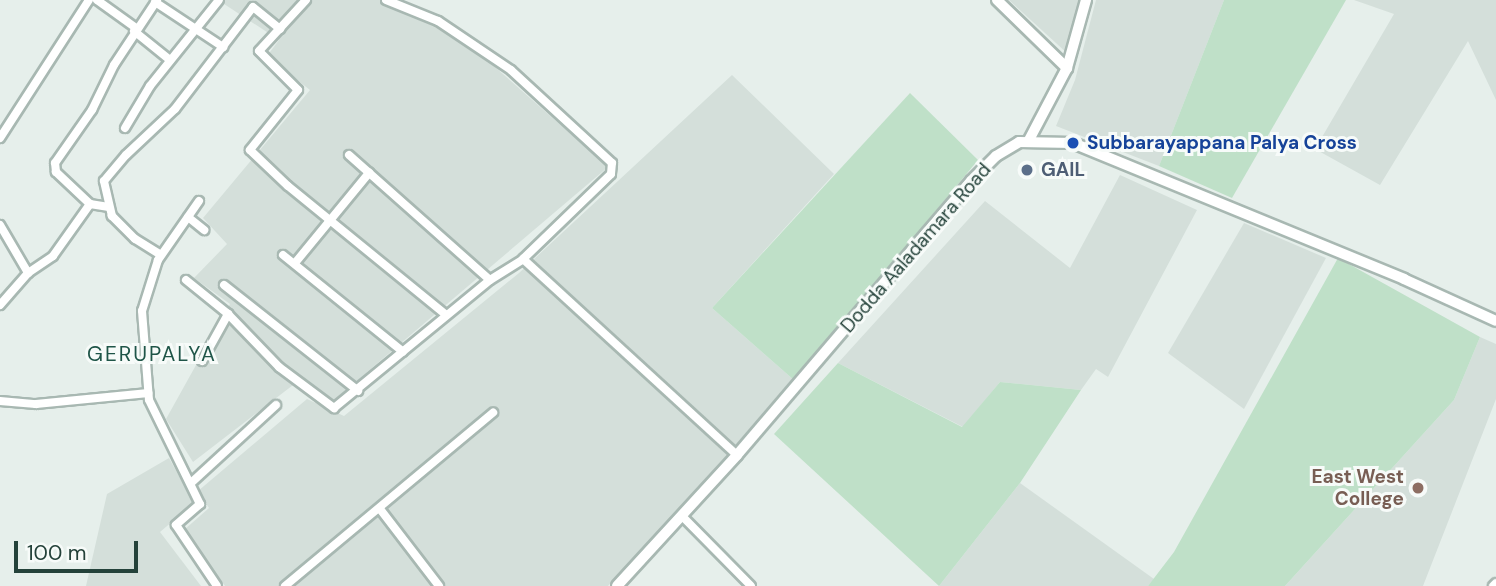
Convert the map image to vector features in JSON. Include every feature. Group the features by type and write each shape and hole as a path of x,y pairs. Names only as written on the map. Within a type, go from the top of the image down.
{"main road":[{"path":"1029,140 1073,144 1404,279 1496,321"},
{"name":"Dodda Aaladamara Road","path":"617,586 737,455 971,181 996,156 1029,140"}],"street":[{"path":"0,138 89,0"},
{"path":"97,0 170,60"},
{"path":"125,128 170,60 219,0"},
{"path":"306,0 259,51 297,86 298,93 250,150 329,220 446,315"},
{"path":"186,280 228,314 279,367 334,408 490,280 523,259 611,174 613,166 569,120 511,70 438,21 386,0"},
{"path":"998,0 1067,68"},
{"path":"1029,140 1067,68 1086,0"},
{"path":"109,207 90,204 56,172 55,163 92,110 135,29 156,1 223,47"},
{"path":"161,255 135,239 112,216 105,179 126,155 175,109 254,7 280,29"},
{"path":"349,155 490,280"},
{"path":"295,263 369,173"},
{"path":"199,201 161,255 142,311 149,400 201,504 176,525 217,586"},
{"path":"0,305 28,273 53,256 90,204"},
{"path":"179,209 204,230"},
{"path":"0,225 28,273"},
{"path":"283,255 402,352"},
{"path":"523,259 737,455"},
{"path":"224,285 358,391"},
{"path":"202,360 228,314"},
{"path":"0,401 36,404 148,393"},
{"path":"192,482 276,405"},
{"path":"285,586 492,413"},
{"path":"380,509 439,586"},
{"path":"682,516 751,586"}],"shaded area":[{"path":"218,0 388,0 468,43 608,167 333,401 297,382 193,462 166,419 230,304 194,278 227,244 203,218 310,90 267,56 279,40"},
{"path":"1009,0 1081,0 1068,54"},
{"path":"1096,0 1224,0 1159,166 1056,126 1075,80"},
{"path":"1354,0 1496,0 1496,100 1468,41 1380,185 1315,149 1394,14"},
{"path":"732,75 834,174 712,308 795,381 608,586 225,586 184,530 209,508 198,491 307,399 344,416 519,273"},
{"path":"1120,175 1197,210 1108,377 1096,369 1081,390 1000,382 963,427 838,363 985,201 1070,268"},
{"path":"1244,223 1326,258 1244,409 1168,353"},
{"name":"East West College","path":"1480,337 1496,344 1496,399 1423,586 1285,586 1454,400"},
{"path":"169,458 194,503 160,532 201,586 86,586 107,494"},
{"path":"1020,483 1154,579 1148,586 939,586"}],"green space":[{"path":"1224,0 1346,0 1232,198 1159,166"},
{"path":"910,93 978,160 795,381 712,308"},
{"path":"1338,258 1480,337 1454,400 1285,586 1148,586 1174,552"},
{"path":"838,363 962,427 1000,382 1081,390 1020,483 939,586 774,434"}],"place":[{"name":"Subbarayappana Palya Cross","path":"1073,143"},
{"name":"GAIL","path":"1027,170"},
{"name":"East West College","path":"1418,488"}],"district":[{"name":"GERUPALYA","path":"152,354"}]}
